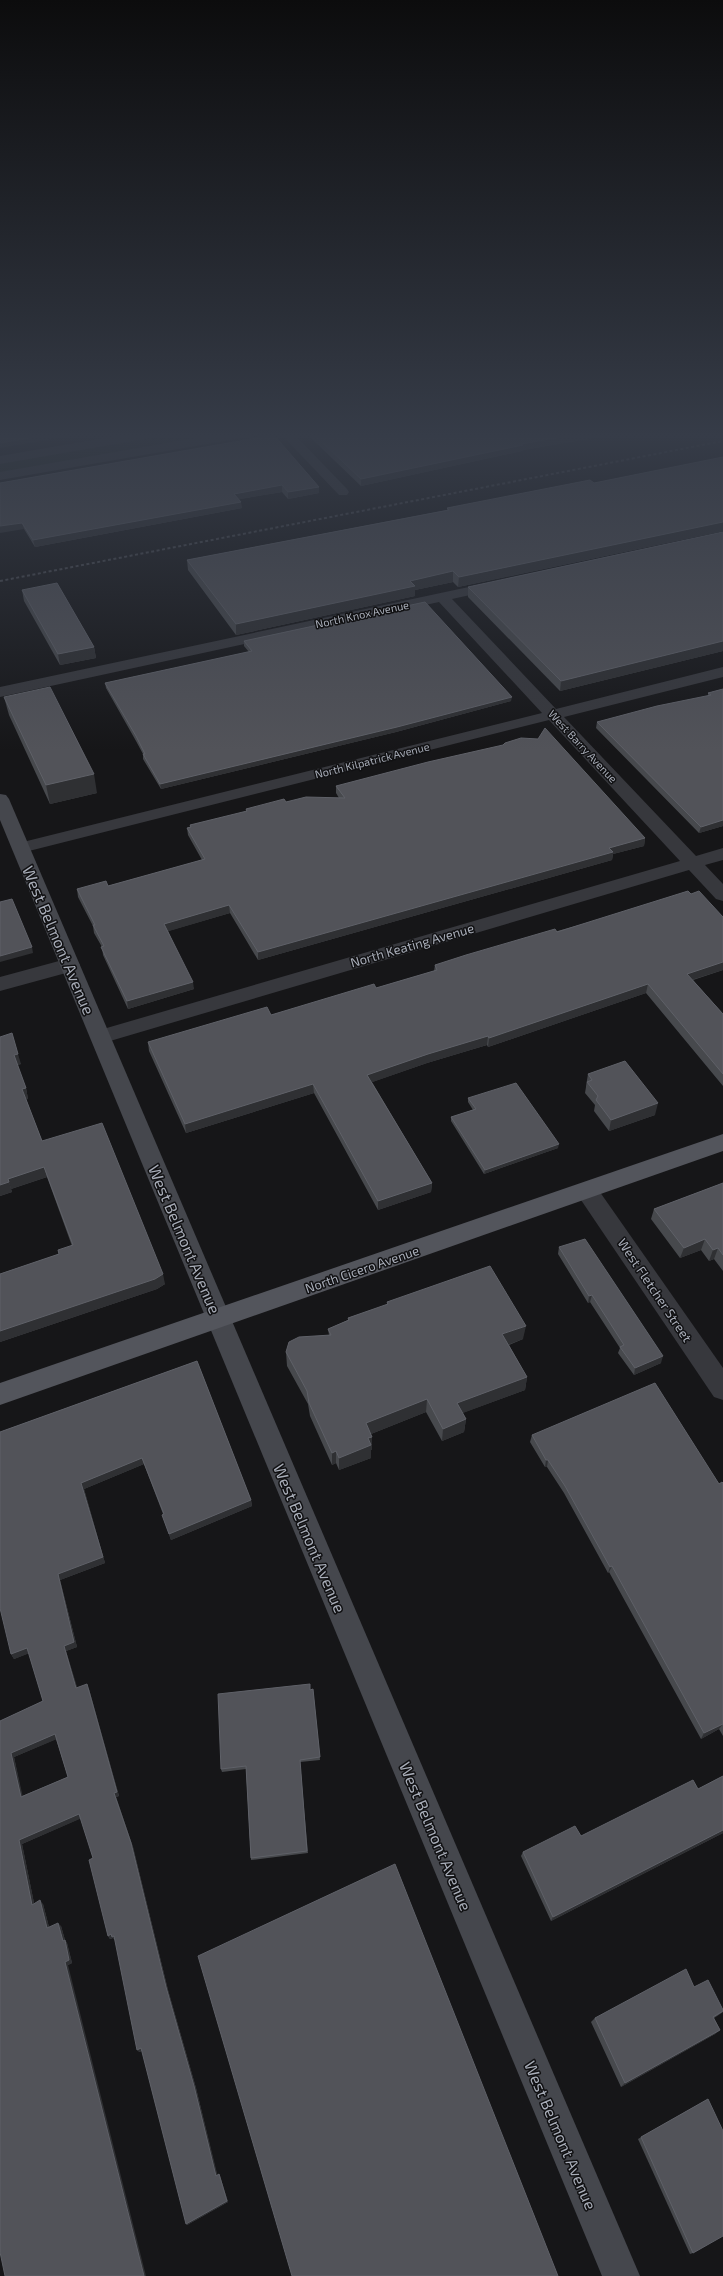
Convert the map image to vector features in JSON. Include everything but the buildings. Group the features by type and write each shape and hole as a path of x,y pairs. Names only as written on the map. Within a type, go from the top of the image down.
{"main road":[{"name":"West Belmont Avenue","path":"0,799 621,2276"},
{"name":"North Cicero Avenue","path":"0,1394 218,1320 723,1142"}],"street":[{"name":"North Knox Avenue","path":"0,692 512,582"},
{"name":"West Barry Avenue","path":"442,597 723,894"},
{"name":"North Kilpatrick Avenue","path":"21,848 723,672"},
{"name":"North Keating Avenue","path":"100,1037 723,854"},
{"path":"0,984 70,965"},
{"name":"West Fletcher Street","path":"587,1190 723,1389"}],"railway":[{"path":"0,581 221,538"}]}
